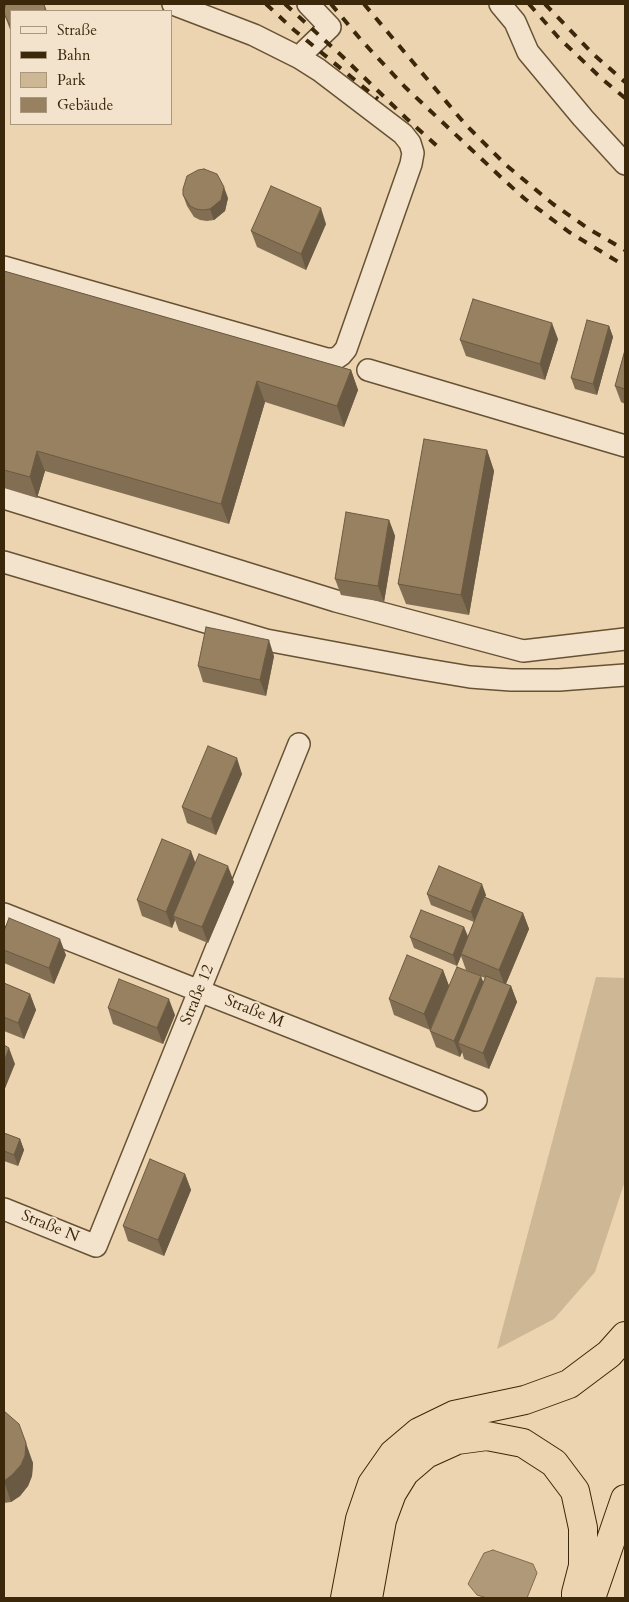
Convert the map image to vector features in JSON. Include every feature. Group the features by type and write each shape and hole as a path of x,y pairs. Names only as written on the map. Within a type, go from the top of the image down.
{"highway":[{"path":"345,1598 360,1518 372,1484 393,1454 419,1432 454,1415 525,1400 569,1384 609,1354 625,1336"},
{"path":"368,1598 382,1520 392,1493 405,1472 426,1454 457,1440 487,1436 523,1443 554,1463 575,1491 583,1528 583,1566 576,1598"},
{"path":"591,1598 625,1499"}],"lane":[{"path":"4,267 327,359 335,359 346,349 411,164 413,153 410,143 403,134 319,70 300,58 254,35 173,4"},
{"path":"300,58 330,27 308,4"},
{"path":"500,4 515,22 528,52 583,118 625,164"},
{"path":"368,370 625,446"},
{"path":"4,498 336,601 523,651 625,639"},
{"path":"4,562 266,640 416,668 470,677 510,680 559,680 625,675"},
{"name":"Straße 12","path":"96,1246 299,744"},
{"name":"Straße M","path":"4,914 476,1100"},
{"name":"Straße N","path":"4,1209 96,1246"}],"green space":[{"path":"596,977 625,978 625,1181 595,1272 554,1319 497,1349"}],"shaded area":[{"path":"493,1550 533,1564 537,1573 527,1598 487,1598 477,1595 468,1584 484,1553"}],"building":[{"path":"6,4 44,4 45,8 45,10 10,10 10,25 4,10"},
{"path":"204,169 217,174 224,187 221,200 210,209 203,210 190,206 183,195 183,189 187,176"},
{"path":"271,186 321,208 301,254 251,231"},
{"path":"4,271 351,370 337,406 257,381 221,504 37,451 30,477 4,470"},
{"path":"473,299 552,323 540,364 460,340"},
{"path":"587,320 609,326 593,384 571,378"},
{"path":"625,350 625,389 615,386"},
{"path":"424,439 487,450 461,595 398,584"},
{"path":"346,512 389,520 378,586 335,579"},
{"path":"206,627 269,640 260,680 198,666"},
{"path":"208,746 237,758 211,819 182,807"},
{"path":"162,839 191,851 166,912 137,900"},
{"path":"199,854 228,866 202,927 173,916"},
{"path":"439,866 482,884 471,912 427,894"},
{"path":"484,897 523,913 499,970 461,954"},
{"path":"421,910 464,927 453,955 410,937"},
{"path":"9,918 60,939 49,968 4,950 4,931"},
{"path":"407,955 443,970 424,1014 389,999"},
{"path":"457,967 481,976 454,1041 430,1031"},
{"path":"486,976 511,986 483,1053 458,1043"},
{"path":"119,979 169,999 157,1028 108,1008"},
{"path":"4,983 30,994 18,1023 4,1017"},
{"path":"4,1045 9,1048 4,1061"},
{"path":"4,1133 20,1139 14,1155 4,1151"},
{"path":"150,1159 185,1174 158,1240 123,1226"},
{"path":"4,1411 19,1424 26,1443 25,1456 21,1465 4,1481"}],"railway":[{"path":"266,4 294,30 378,99"},
{"path":"285,4 437,146"},
{"path":"331,4 405,87 525,199 569,232 625,266"},
{"path":"364,4 465,124 506,165 553,204 589,229 625,250"},
{"path":"529,4 558,37 625,98"},
{"path":"545,4 592,53 625,82"}]}
